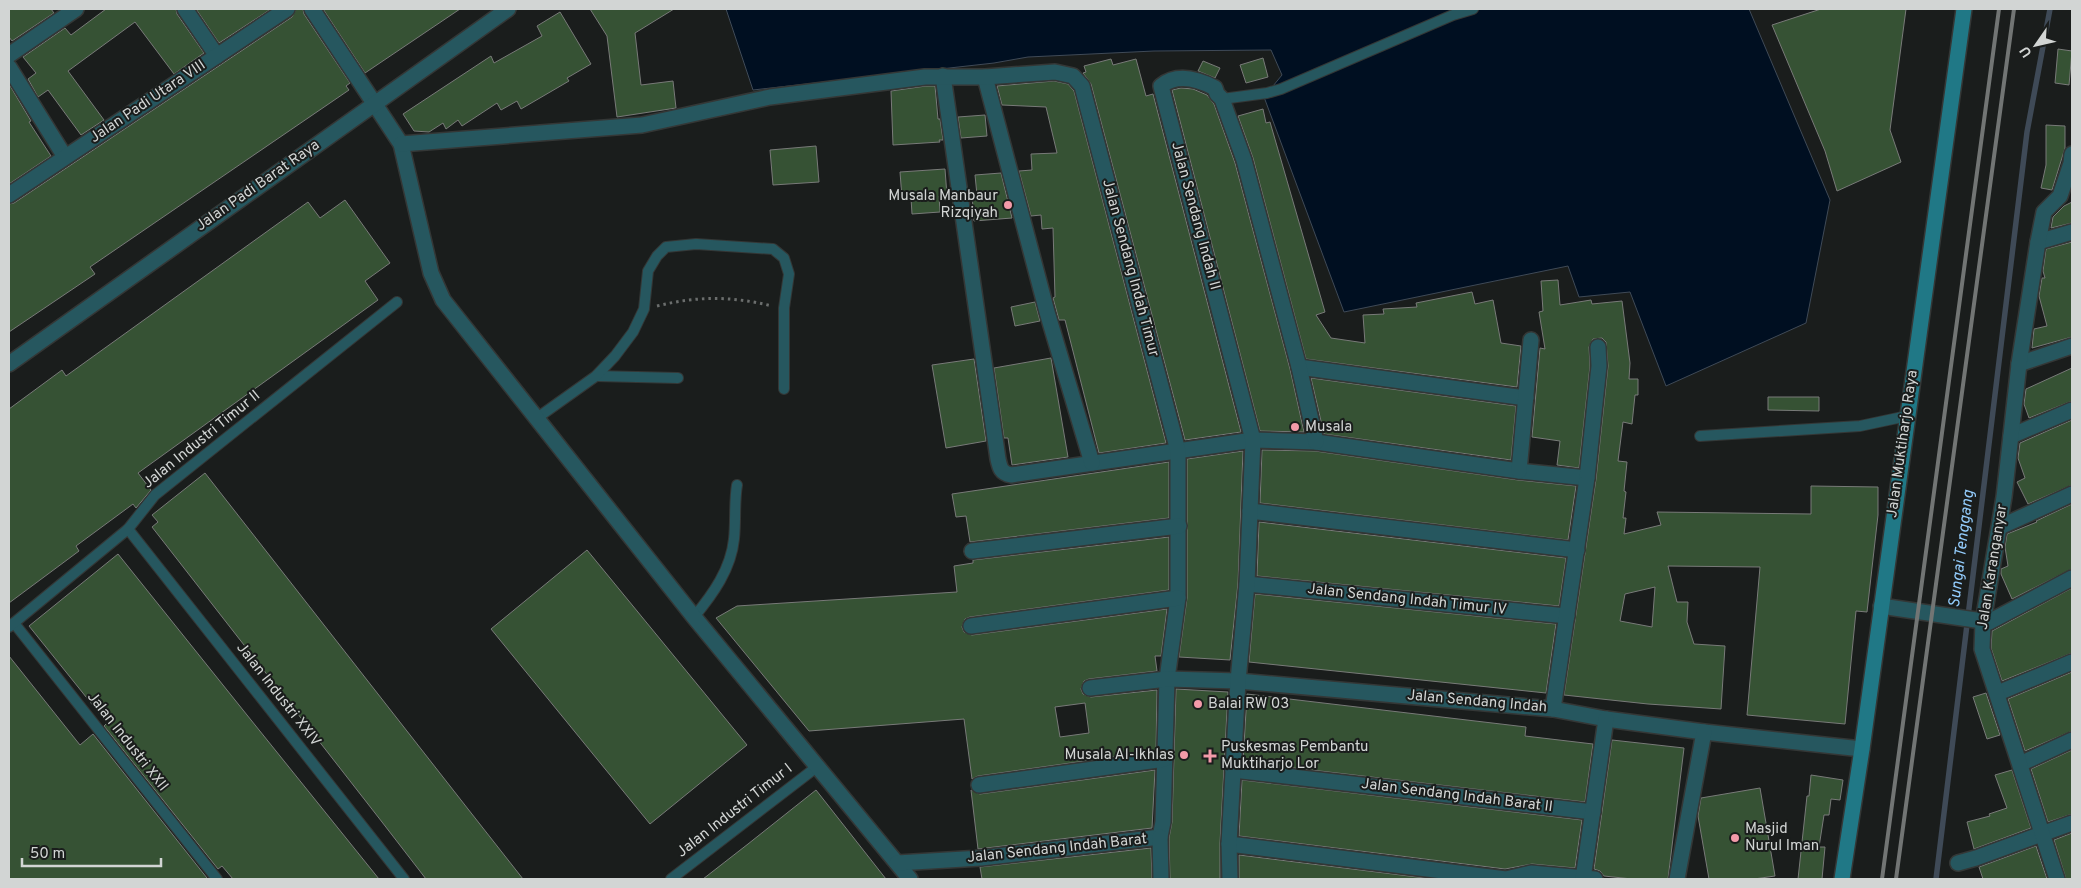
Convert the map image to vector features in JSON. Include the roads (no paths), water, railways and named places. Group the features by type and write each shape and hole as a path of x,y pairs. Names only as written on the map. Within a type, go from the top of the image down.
{"street":[{"path":"9,54 76,9"},
{"path":"186,9 217,56"},
{"name":"Jalan Padi Utara VIII","path":"9,194 287,9"},
{"path":"312,9 400,144 431,273 443,300 694,617 910,879"},
{"name":"Jalan Padi Barat Raya","path":"9,364 380,113 508,9"},
{"name":"Jalan Muktiharjo Raya","path":"1842,879 1862,749 1964,9"},
{"path":"9,67 14,84 66,157"},
{"name":"Jalan Sendang Indah Timur","path":"985,77 1055,72 1073,76 1082,86 1178,451"},
{"path":"943,76 1001,469 1006,474 1011,475 1253,440 1316,442 1520,471 1587,478"},
{"path":"400,144 642,125 770,98 925,77 985,77 1047,312 1092,463"},
{"name":"Jalan Sendang Indah II","path":"1222,99 1216,94 1215,88 1191,79 1171,80 1161,86 1253,440 1247,584 1238,681 1229,844 1230,879"},
{"path":"1222,99 1244,160 1299,367 1316,442"},
{"name":"Jalan Karanganyar","path":"2057,879 2041,835 1998,693 1982,649 1982,622 2000,527 2019,364 2038,242 2044,212 2060,196 2071,163 2072,154"},
{"path":"2038,242 2072,232"},
{"path":"1520,471 1531,340"},
{"path":"2019,364 2072,346"},
{"path":"1553,709 1587,478 1599,366 1598,347"},
{"path":"1299,367 1526,398"},
{"path":"2011,436 2072,410"},
{"name":"Jalan Sendang Indah Barat","path":"897,863 981,858 1160,838 1163,822 1167,679 1178,598 1178,451"},
{"path":"2000,527 2072,494"},
{"path":"1250,511 1577,550"},
{"path":"972,551 1179,526"},
{"path":"1881,606 1965,620 1990,622 2072,578"},
{"name":"Jalan Sendang Indah Timur IV","path":"1247,584 1567,616"},
{"path":"971,626 1178,598"},
{"path":"1998,693 2072,662"},
{"name":"Jalan Sendang Indah","path":"1090,688 1167,679 1238,681 1553,709 1606,719 1704,732 1862,749"},
{"path":"1229,844 1506,879 1531,873 1587,879 1592,812 1606,719"},
{"path":"1677,879 1704,732"},
{"path":"2020,764 2072,740"},
{"path":"980,785 1165,759"},
{"name":"Jalan Sendang Indah Barat II","path":"1233,770 1592,812"},
{"path":"1958,862 2072,823"},
{"path":"1160,838 1161,879"}],"lane":[{"path":"1222,99 1268,93 1281,89 1453,15 1473,9"},
{"path":"537,418 596,376 616,356 633,332 644,309 648,271 656,256 666,247 696,244 774,249 784,258 789,274 784,308 784,389"},
{"name":"Jalan Industri Timur II","path":"12,625 128,529 155,495 397,302"},
{"path":"596,376 678,378"},
{"path":"1700,436 1860,426 1907,416"},
{"path":"694,617 722,579 734,540 737,485"},
{"name":"Jalan Industri XXIV","path":"128,529 404,879"},
{"name":"Jalan Industri XXII","path":"12,625 217,879"},
{"name":"Jalan Industri Timur I","path":"671,879 818,766"}],"water":[{"path":"726,9 1749,9 1830,200 1806,323 1666,386 1630,292 1579,297 1568,266 1344,312 1264,97 1282,75 1271,50 1154,51 1028,57 994,63 753,90"}],"waterway":[{"name":"Sungai Tenggang","path":"1936,879 2027,132 2050,9"}],"railway":[{"path":"1882,879 1999,9"},
{"path":"1896,879 2014,9"}],"place":[{"name":"Musala Manbaur Rizqiyah","path":"1008,205"},
{"name":"Musala","path":"1295,427"},
{"name":"Balai RW 03","path":"1198,704"},
{"name":"Musala Al-Ikhlas","path":"1184,755"},
{"name":"Puskesmas Pembantu Muktiharjo Lor","path":"1210,756"},
{"name":"Masjid Nurul Iman","path":"1735,838"}]}
